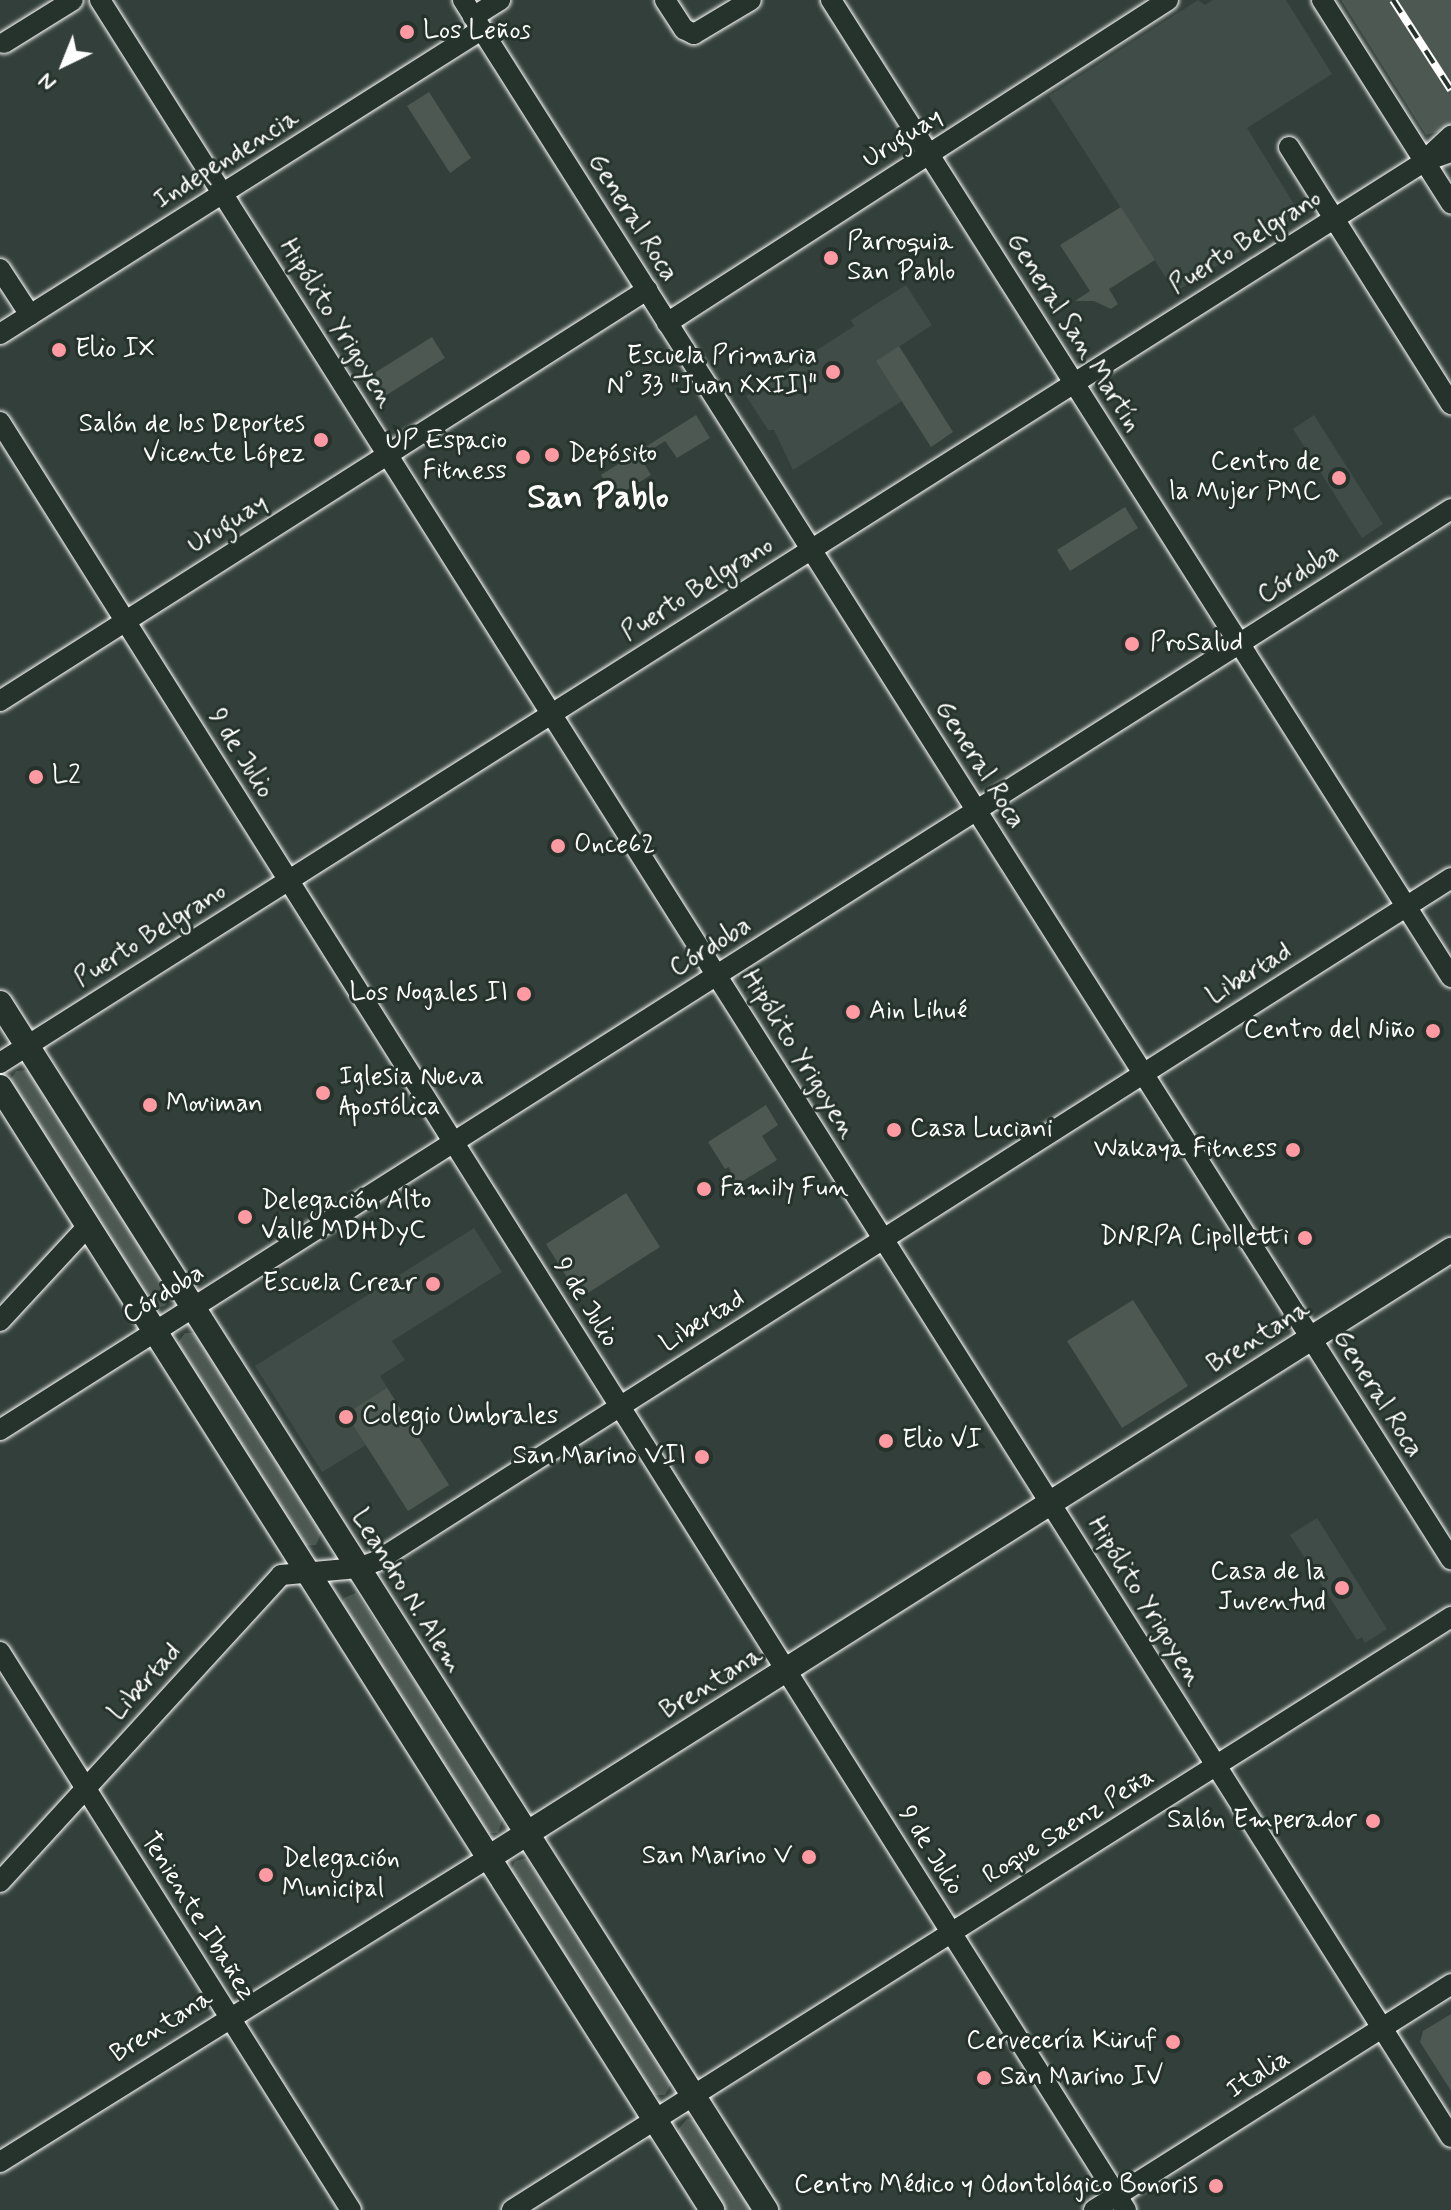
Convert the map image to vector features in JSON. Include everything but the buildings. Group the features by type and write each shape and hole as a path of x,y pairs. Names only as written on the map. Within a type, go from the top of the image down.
{"main road":[{"name":"Leandro N. Alem","path":"0,1003 766,2210"},
{"path":"0,1087 712,2210"},
{"name":"Brentana","path":"488,1858 1451,1250"}],"street":[{"path":"4,43 73,0"},
{"name":"Hipólito Yrigoyen","path":"100,0 1451,2137"},
{"name":"Independencia","path":"0,334 222,193 472,16 500,0"},
{"path":"665,0 684,29 694,34 751,0"},
{"name":"General San Martín","path":"831,0 1451,977"},
{"name":"Uruguay","path":"667,323 1168,0"},
{"path":"1322,0 1451,203"},
{"name":"General Roca","path":"472,16 1451,1559"},
{"path":"1425,161 1451,136"},
{"path":"1289,147 1451,404"},
{"path":"1425,161 1451,152"},
{"name":"Puerto Belgrano","path":"0,1063 1425,161"},
{"path":"0,269 30,315"},
{"name":"Uruguay","path":"0,701 647,290"},
{"name":"9 de Julio","path":"0,422 1122,2203"},
{"name":"Córdoba","path":"0,1430 1451,509"},
{"name":"Libertad","path":"0,1882 278,1577 306,1571 358,1568 1451,878"},
{"path":"0,1321 88,1226"},
{"name":"Roque Saenz Peña","path":"512,2210 1451,1617"},
{"name":"Teniente Ibañez","path":"2,1661 86,1788 351,2210"},
{"name":"Brentana","path":"0,2162 488,1858"},
{"name":"Italia","path":"1094,2210 1122,2203 1451,1984"}],"shaded area":[{"path":"1198,0 1205,5 1213,0 1286,0 1332,74 1247,128 1300,214 1175,292 1049,96"},
{"path":"1341,0 1451,0 1451,128 1426,135"},
{"path":"429,92 471,158 450,173 407,106"},
{"path":"1121,207 1155,260 1109,289 1118,304 1111,309 1094,301 1075,301 1090,291 1060,245"},
{"name":"Escuela Primaria N° 33 \"Juan XXIII\"","path":"906,285 932,325 877,361 902,401 793,470 774,430 768,430 746,396 854,326 851,320"},
{"path":"432,337 445,358 382,398 368,377"},
{"path":"899,346 953,432 931,447 876,361"},
{"path":"696,415 710,438 677,458 665,441 640,457 651,475 615,497 601,475"},
{"name":"Centro de la Mujer PMC","path":"1314,415 1383,524 1362,538 1293,429"},
{"path":"1125,507 1138,528 1070,571 1057,550"},
{"path":"28,1070 171,1293 165,1306 154,1308 9,1082 16,1071"},
{"path":"766,1105 778,1125 762,1136 777,1160 736,1185 729,1167 725,1169 708,1142"},
{"path":"626,1193 660,1247 580,1298 546,1244"},
{"name":"Colegio Umbrales","path":"474,1228 502,1272 392,1341 405,1360 380,1376 449,1485 408,1511 366,1445 322,1472 255,1366"},
{"path":"1133,1300 1188,1386 1122,1428 1067,1341"},
{"path":"185,1333 196,1333 322,1531 316,1545 305,1546 176,1345"},
{"path":"387,1388 449,1485 408,1511 346,1414"},
{"name":"Casa de la Juventud","path":"1317,1518 1387,1629 1365,1643 1362,1637 1357,1640 1290,1535"},
{"path":"356,1593 504,1815 498,1833 483,1833 340,1607 344,1598"},
{"path":"527,1858 672,2082 665,2095 650,2095 510,1873 515,1861"},
{"path":"1451,2014 1451,2091 1420,2042 1423,2031"},
{"path":"687,2119 695,2120 752,2210 722,2210 676,2132"}],"railway":[{"path":"1393,0 1451,90"}],"place":[{"name":"Los Leños","path":"407,32"},
{"name":"Parroquia San Pablo","path":"831,258"},
{"name":"Elio IX","path":"59,350"},
{"name":"Escuela Primaria N° 33 \"Juan XXIII\"","path":"833,372"},
{"name":"Salón de los Deportes Vicente López","path":"321,440"},
{"name":"Depósito","path":"552,455"},
{"name":"UP Espacio Fitness","path":"523,457"},
{"name":"Centro de la Mujer PMC","path":"1339,478"},
{"name":"ProSalud","path":"1132,644"},
{"name":"L2","path":"36,777"},
{"name":"Once62","path":"558,846"},
{"name":"Los Nogales II","path":"524,994"},
{"name":"Ain Lihué","path":"853,1012"},
{"name":"Centro del Niño","path":"1433,1031"},
{"name":"Iglesia Nueva Apostólica","path":"323,1093"},
{"name":"Moviman","path":"150,1105"},
{"name":"Casa Luciani","path":"894,1130"},
{"name":"Wakaya Fitness","path":"1293,1150"},
{"name":"Family Fun","path":"704,1189"},
{"name":"Delegación Alto Valle MDHDyC","path":"245,1217"},
{"name":"DNRPA Cipolletti","path":"1305,1238"},
{"name":"Escuela Crear","path":"433,1284"},
{"name":"Colegio Umbrales","path":"346,1417"},
{"name":"Elio VI","path":"886,1441"},
{"name":"San Marino VII","path":"702,1457"},
{"name":"Casa de la Juventud","path":"1342,1588"},
{"name":"Salón Emperador","path":"1373,1821"},
{"name":"San Marino V","path":"809,1857"},
{"name":"Delegación Municipal","path":"266,1875"},
{"name":"Cervecería Küruf","path":"1173,2042"},
{"name":"San Marino IV","path":"984,2078"},
{"name":"Centro Médico y Odontológico Bonoris","path":"1216,2186"}],"district":[{"name":"San Pablo","path":"598,498"}]}
